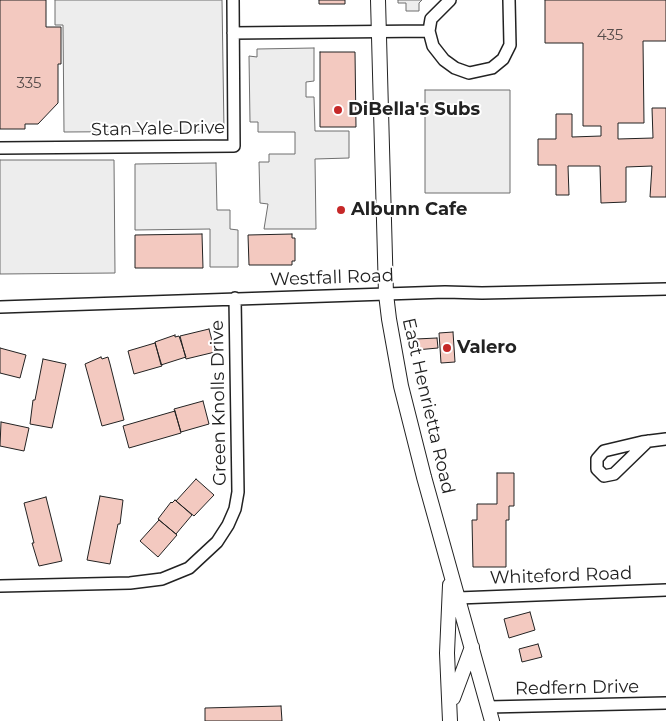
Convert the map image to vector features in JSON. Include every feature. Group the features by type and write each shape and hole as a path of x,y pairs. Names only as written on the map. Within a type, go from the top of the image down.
{"main road":[{"name":"East Henrietta Road","path":"378,0 386,294 401,386 450,577 458,598 492,721"},
{"path":"450,577 447,653 450,714"},
{"path":"450,714 472,647"}],"street":[{"name":"Stan Yale Drive","path":"0,148 234,146 233,0"},
{"path":"450,0 432,19 429,31 433,46 444,60 456,68 469,73 492,68 503,59 510,45 509,0"},
{"path":"234,33 429,31"},
{"name":"Westfall Road","path":"0,307 235,298 666,289"},
{"name":"Green Knolls Drive","path":"0,586 130,583 162,579 189,568 217,542 235,510 238,492 235,298"},
{"path":"648,441 666,439"},
{"name":"Whiteford Road","path":"458,598 666,590"},
{"name":"Redfern Drive","path":"488,707 666,703"}],"shaded area":[{"path":"55,0 222,0 224,131 64,132 63,25 55,25"},
{"path":"398,0 422,0 419,3 419,11 406,11 406,3 398,3"},
{"path":"314,48 314,81 306,82 306,97 314,97 315,131 349,131 349,158 315,159 316,229 264,229 268,204 260,203 259,162 269,162 269,154 295,154 295,132 258,132 258,122 250,122 249,56 257,57 257,49"},
{"path":"425,90 510,90 510,193 425,193"},
{"path":"0,160 114,160 115,273 0,274"},
{"path":"216,163 217,210 230,210 230,229 238,230 238,267 210,267 210,229 135,230 135,164"}],"building":[{"path":"0,0 46,0 46,27 61,27 61,64 58,64 58,103 38,124 25,124 25,129 0,129"},
{"path":"319,0 345,0 345,4 319,4"},
{"path":"545,0 666,0 666,41 643,41 644,123 618,123 618,139 653,138 652,108 666,108 666,197 650,197 652,166 626,167 626,202 601,203 600,166 568,166 569,195 556,195 556,165 538,165 538,139 556,139 556,114 572,114 572,137 601,136 601,126 583,126 583,43 545,43"},
{"path":"320,52 355,52 356,127 320,127"},
{"path":"202,234 203,268 135,268 135,235"},
{"path":"292,234 292,238 295,238 295,261 292,261 292,265 249,265 248,235"},
{"path":"209,329 215,352 186,359 180,336"},
{"name":"Valero","path":"453,332 455,362 441,363 439,333"},
{"path":"175,335 175,337 179,336 186,357 161,365 155,342"},
{"path":"437,338 438,348 416,350 416,339"},
{"path":"155,343 162,366 134,374 128,351"},
{"path":"0,348 26,355 20,378 0,373"},
{"path":"101,357 102,359 108,357 124,420 102,426 85,364"},
{"path":"43,359 66,364 52,428 30,424 33,400 35,400"},
{"path":"203,401 209,424 181,432 174,409"},
{"path":"175,411 181,433 129,448 123,426"},
{"path":"1,422 29,428 24,451 0,446"},
{"path":"497,473 514,473 514,506 509,506 509,520 506,520 506,567 473,567 472,520 477,520 477,504 497,504"},
{"path":"196,479 214,495 194,516 176,501"},
{"path":"100,496 123,500 120,524 118,524 110,564 87,560"},
{"path":"46,497 62,561 39,566 24,503"},
{"path":"175,500 192,515 176,534 158,519 171,502"},
{"path":"159,520 177,535 158,557 140,541"},
{"path":"530,612 535,630 509,638 504,619"},
{"path":"538,644 542,657 522,662 519,649"},
{"path":"281,706 282,721 205,721 205,708"}],"place":[{"name":"DiBella's Subs","path":"338,110"},
{"name":"Albunn Cafe","path":"341,210"},
{"name":"Valero","path":"447,348"}]}
